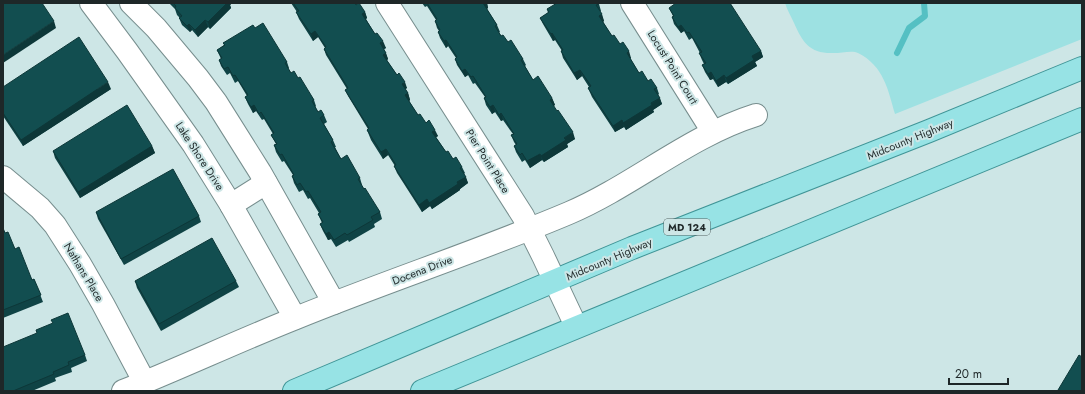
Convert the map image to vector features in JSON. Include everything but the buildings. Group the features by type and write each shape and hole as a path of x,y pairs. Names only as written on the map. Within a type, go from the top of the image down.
{"main road":[{"name":"Midcounty Highway","path":"294,391 632,248 929,132 1082,68"},
{"path":"422,391 576,326 1082,119"}],"street":[{"name":"Lake Shore Drive","path":"91,3 193,144 231,205 295,318"},
{"path":"132,3 156,28 212,96 266,183 334,303"},
{"name":"Pier Point Place","path":"387,3 530,229 556,281 576,326"},
{"name":"Locust Point Court","path":"632,3 713,132"},
{"name":"Docena Drive","path":"123,391 295,318 427,269 570,213 607,195 713,132 736,121 756,114"},
{"name":"Nathans Place","path":"3,177 40,208 55,225 104,304 144,382"},
{"path":"231,205 266,183"}],"shaded area":[{"path":"785,3 1082,3 1082,39 895,114 884,79 874,65 867,58 856,52 826,53 819,52 808,46 804,42"}],"waterway":[{"path":"897,53 909,28 925,16 924,3"}]}
